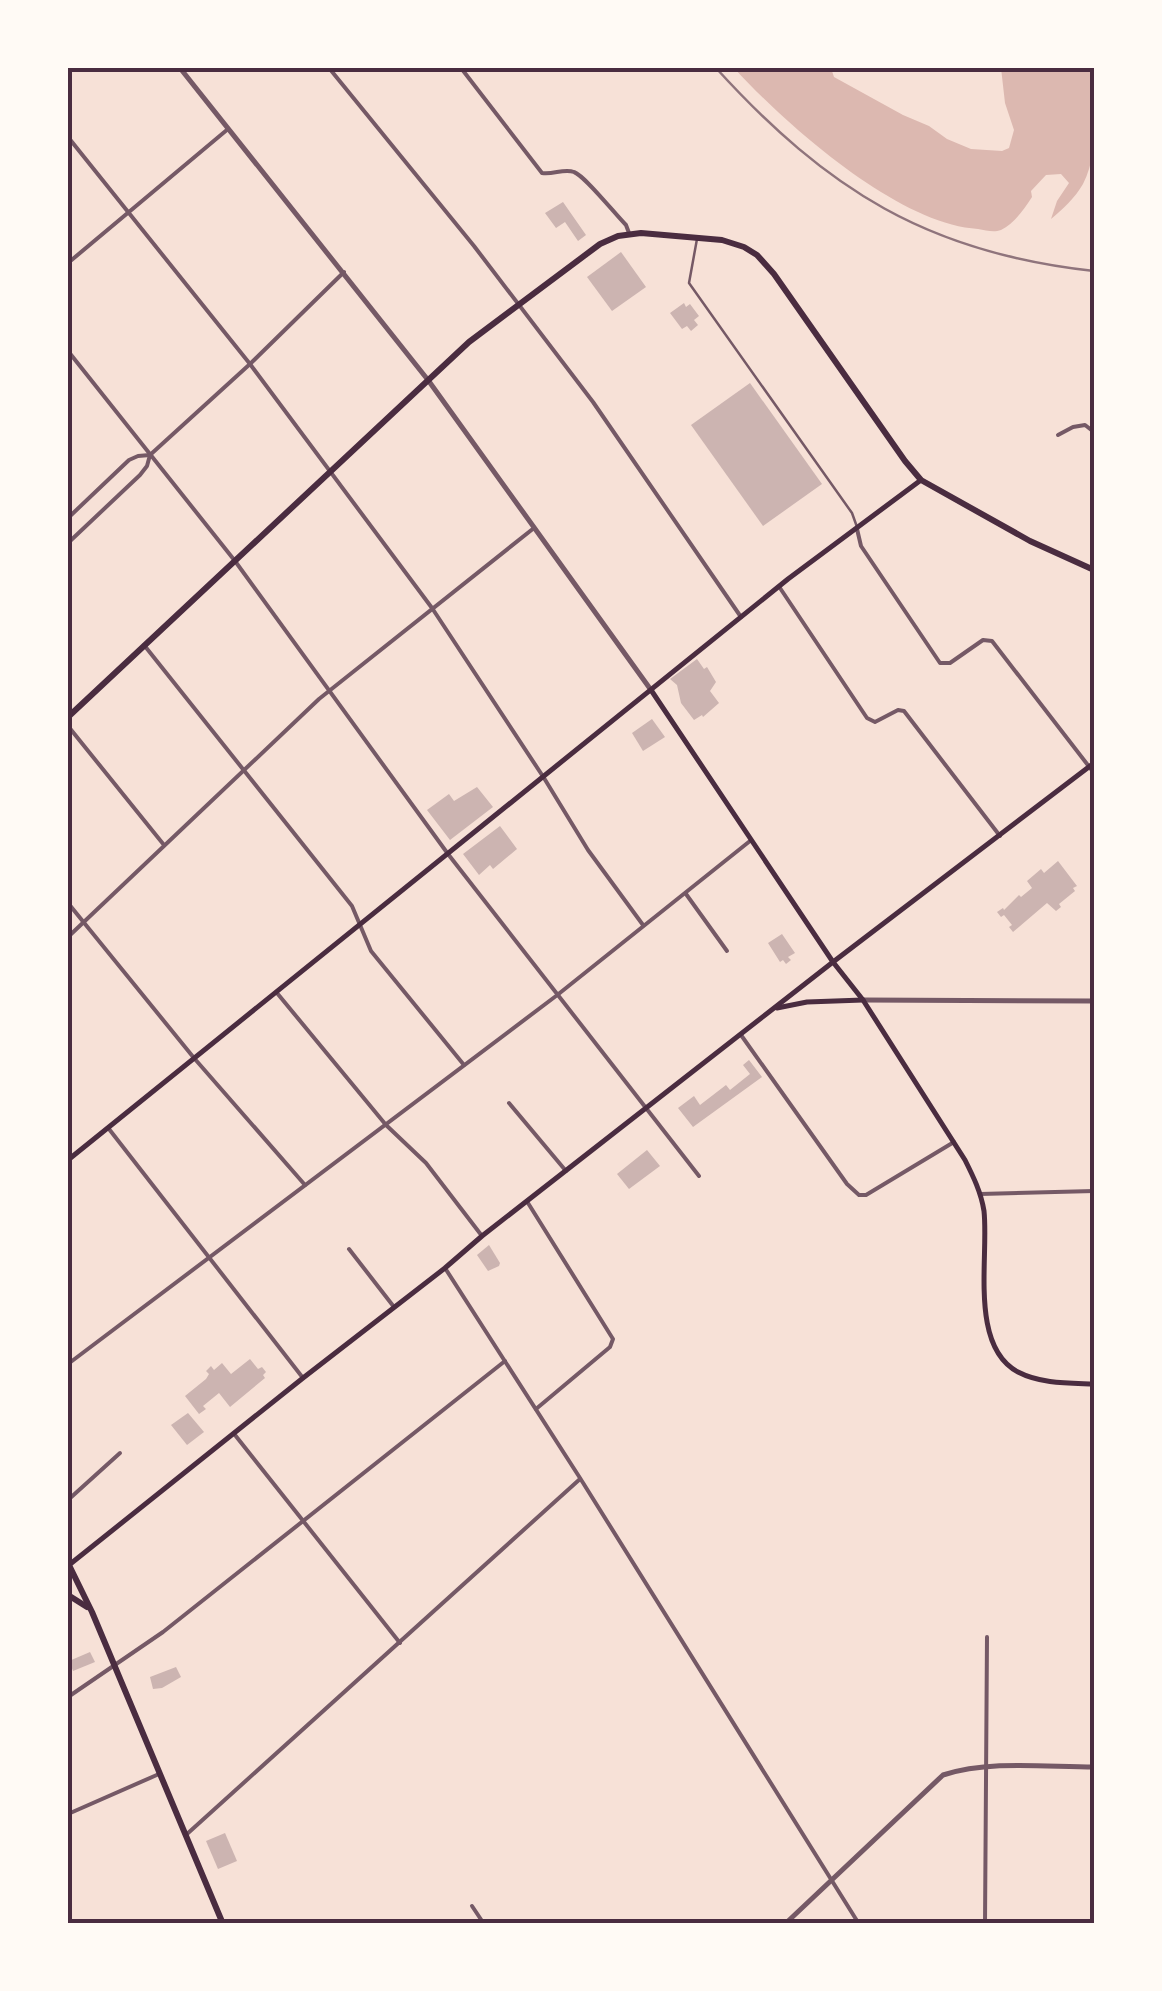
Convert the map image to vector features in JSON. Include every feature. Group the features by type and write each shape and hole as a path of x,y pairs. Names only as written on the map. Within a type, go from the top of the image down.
{"main road":[{"path":"68,717 468,342 600,244 629,233 722,240 757,256 774,274 921,480 1094,570"},
{"path":"68,1160 779,586 921,480"},
{"path":"651,690 863,1000 978,1186 984,1213 987,1316 992,1346 1022,1374 1046,1381 1094,1384"},
{"path":"223,1924 92,1612 68,1565 741,1034 1093,767"},
{"path":"774,1009 807,1002 863,1000"},
{"path":"68,1595 92,1612"}],"street":[{"path":"180,68 428,380 651,690"},
{"path":"329,68 474,246 593,402 740,618"},
{"path":"461,68 542,173 568,170 579,174 629,233"},
{"path":"68,262 228,129"},
{"path":"68,138 250,364 432,608 588,850 644,925"},
{"path":"68,543 140,475 150,454 344,272"},
{"path":"68,350 235,561 448,854 699,1176"},
{"path":"1058,435 1085,425 1094,432"},
{"path":"68,518 129,460 150,454"},
{"path":"68,937 328,692 534,528"},
{"path":"857,529 860,546 940,662 950,663 983,640 992,641 1093,767"},
{"path":"779,586 868,718 874,722 898,710 904,711 1000,836"},
{"path":"143,645 352,906 371,951 464,1066"},
{"path":"68,726 164,846"},
{"path":"68,1364 556,996 752,839"},
{"path":"686,893 727,951"},
{"path":"68,903 304,1186"},
{"path":"277,993 386,1125 426,1162 482,1236"},
{"path":"863,1000 1094,1001"},
{"path":"741,1034 847,1184 859,1195 866,1195 954,1142"},
{"path":"509,1103 566,1171"},
{"path":"109,1128 303,1378"},
{"path":"980,1194 1094,1191"},
{"path":"527,1202 612,1340 610,1347 536,1408"},
{"path":"348,1249 394,1308"},
{"path":"445,1268 858,1924"},
{"path":"68,1697 163,1632 505,1361"},
{"path":"234,1433 400,1643"},
{"path":"68,1500 120,1454"},
{"path":"187,1834 580,1478"},
{"path":"986,1924 987,1637"},
{"path":"785,1924 943,1775 986,1766 1094,1766"},
{"path":"68,1814 160,1773"},
{"path":"472,1906 484,1924"}],"lane":[{"path":"697,238 689,283 852,513 857,529"}],"shaded area":[{"path":"734,68 831,68 834,77 947,139 971,149 1002,151 1009,148 1014,130 1005,103 1001,68 1094,68 1092,157 1083,184 1051,219 1069,183 1061,174 1046,175 1031,191 1032,197 1019,215 1001,230 947,223 914,210 846,168 783,117"}],"building":[{"path":"563,202 586,235 578,241 565,222 556,228 545,213"},
{"path":"621,252 646,287 612,311 587,277"},
{"path":"684,303 686,307 690,304 699,316 694,320 698,325 691,331 687,326 682,329 670,313"},
{"path":"750,383 822,484 763,526 691,425"},
{"path":"697,659 716,682 710,691 719,703 694,720 681,703 677,685 670,679"},
{"path":"652,719 665,737 643,751 632,733"},
{"path":"477,787 493,807 450,840 427,810 449,794 454,801"},
{"path":"500,826 517,849 479,875 463,854"},
{"path":"1058,861 1077,886 1075,891 1056,911 1047,903 1013,932 1004,915 1001,917 997,912 1032,888 1027,881 1041,869 1044,873"},
{"path":"782,934 795,953 786,964 780,962 768,943"},
{"path":"749,1060 762,1077 693,1127 678,1108 694,1096 700,1105 726,1085 730,1090 750,1074 743,1065"},
{"path":"647,1150 660,1166 629,1189 617,1174"},
{"path":"489,1245 500,1263 488,1271 477,1255"},
{"path":"250,1359 266,1372 265,1378 230,1407 219,1393 199,1414 185,1396 206,1379 206,1371 222,1363 231,1374"},
{"path":"188,1413 204,1432 187,1445 171,1425"},
{"path":"90,1652 95,1662 73,1671 69,1661"},
{"path":"176,1667 181,1677 153,1689 150,1677"},
{"path":"225,1833 237,1861 218,1869 206,1841"}],"railway":[{"path":"716,68 799,149 884,208 981,249 1094,271"}]}
